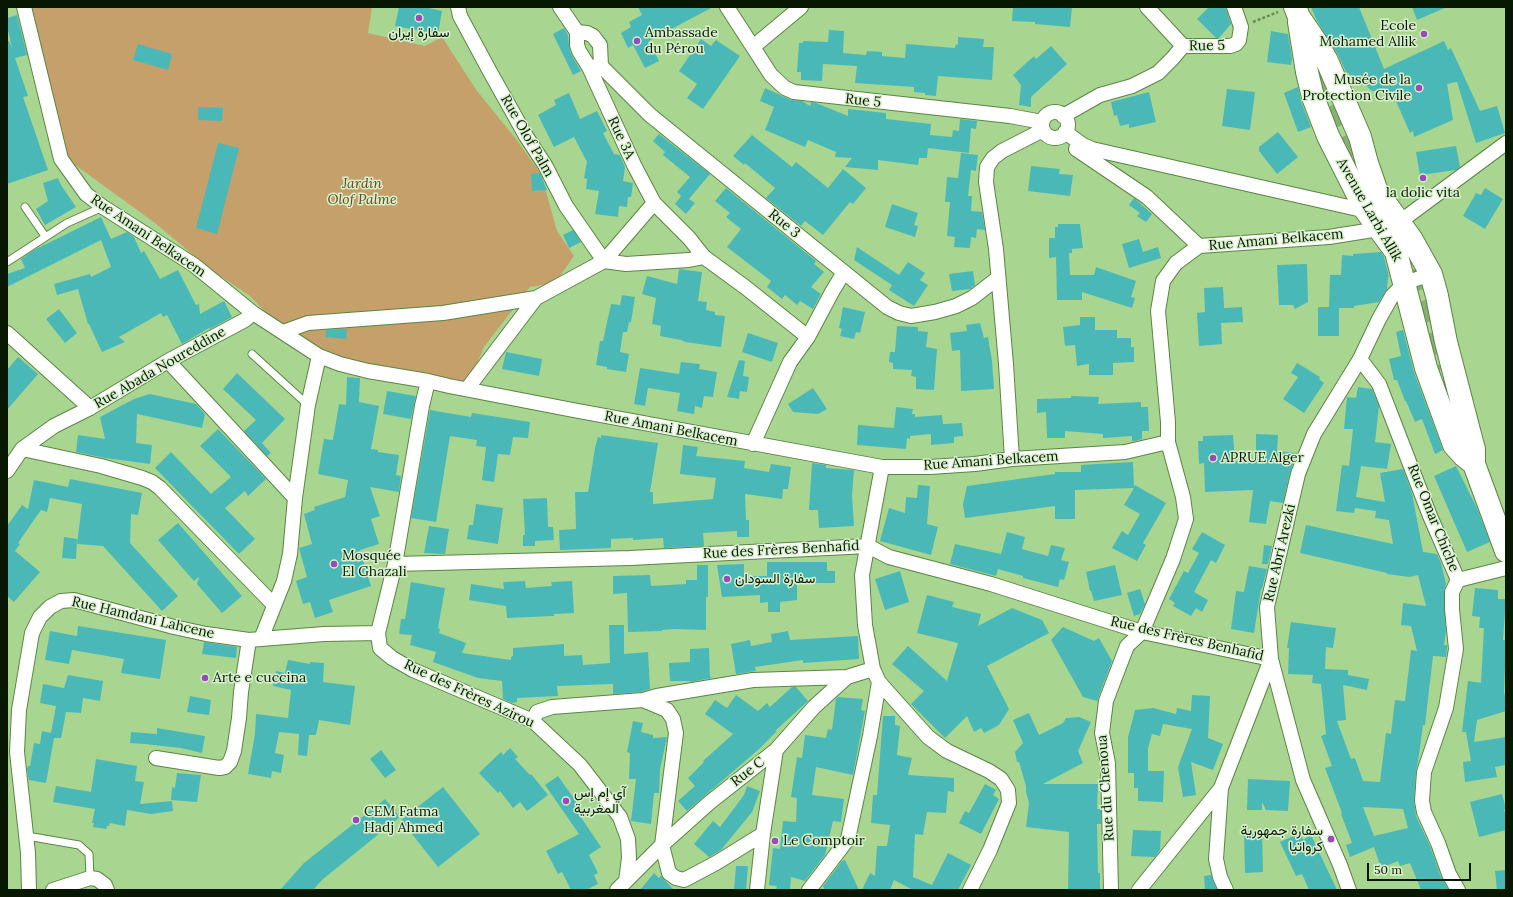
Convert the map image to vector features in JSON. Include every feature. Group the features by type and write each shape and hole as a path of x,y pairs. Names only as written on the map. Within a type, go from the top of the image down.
{"main road":[{"name":"Avenue Larbi Allik","path":"1293,11 1318,45 1327,61 1363,147 1367,164 1380,197 1412,240 1430,274 1437,296 1446,342 1474,449 1474,464 1506,551"},
{"name":"Avenue Larbi Allik","path":"1293,11 1313,98 1328,136 1366,211 1396,252 1405,282 1426,368 1454,445 1474,464"},
{"path":"1338,156 1363,147"}],"street":[{"name":"Rue Amani Belkacem","path":"24,7 62,159 86,194 103,207 194,265 253,313"},
{"name":"Rue Olof Palm","path":"458,7 460,16 489,70 526,136 545,166 566,206 604,261"},
{"name":"Rue 3A","path":"560,7 577,32 576,45 595,66 634,165 654,203 689,238 704,257 745,287 808,337"},
{"name":"Rue 5","path":"727,7 771,75 785,88 794,92 987,114 1042,126"},
{"path":"753,47 801,7"},
{"path":"1147,7 1183,46"},
{"name":"Rue 5","path":"1062,116 1100,95 1132,86 1158,73 1183,46 1230,46 1236,44 1239,40 1241,27 1234,7"},
{"path":"577,32 587,33 593,36 600,46 595,66"},
{"name":"Rue 3","path":"595,66 650,115 887,307 899,313 911,316 935,312 972,298 998,278"},
{"path":"1012,459 1006,364 996,249 986,182 987,167 1002,151 1042,126 1044,118 1051,113 1059,114 1067,122 1062,135 1054,138 1049,137 1042,126"},
{"path":"1062,135 1092,149 1366,211 1399,221"},
{"path":"1062,135 1147,197 1198,246"},
{"name":"Rue Amani Belkacem","path":"319,356 340,364 368,371 882,467 930,467 975,464 1012,459 1125,452 1168,442 1158,311 1163,281 1176,263 1198,246 1329,237 1379,229 1399,221 1409,215 1506,143"},
{"path":"283,332 308,323 443,313 536,298 604,261 654,203"},
{"path":"604,261 626,264 689,260 704,257"},
{"path":"753,444 790,362 808,337 844,272"},
{"name":"Rue Abri Arezki","path":"1140,890 1220,788 1271,659 1267,607 1298,474 1314,434 1360,359 1392,296 1405,282 1430,274"},
{"path":"467,389 536,298"},
{"path":"156,758 219,768 225,767 230,762 234,751 237,732 241,692 255,640 274,606 284,581 290,554 295,498 308,405 319,356 253,313"},
{"name":"Rue Abada Noureddine","path":"7,471 22,449 54,426 90,408 168,361 245,320 253,313"},
{"path":"7,333 90,408"},
{"name":"Rue Omar Chiche","path":"1360,359 1379,384 1430,516 1458,580 1452,592 1456,649 1446,708 1424,772 1422,801 1424,812 1438,843 1449,874 1458,890"},
{"path":"168,361 295,498"},
{"path":"378,633 395,564 422,406 428,381"},
{"name":"Rue du Chenoua","path":"1111,890 1108,763 1102,733 1106,701 1127,646 1142,632 1173,559 1186,519 1183,497 1168,442"},
{"path":"22,449 101,466 152,482 160,488 274,606"},
{"path":"882,467 862,575 865,625 873,669 879,682 928,737 947,751 989,771 1001,779 1008,790 1009,803 990,850 970,890"},
{"name":"Rue des Frères Benhafid","path":"395,564 630,558 868,546 889,557 991,584 1142,632 1271,659"},
{"path":"1458,580 1506,568"},
{"name":"Rue Hamdani Lahcene","path":"28,890 27,836 17,752 19,710 32,634 40,617 50,607 61,601 74,600 174,627 206,634 255,640 324,634 378,633"},
{"name":"Rue des Frères Azirou","path":"378,633 380,648 392,658 408,667 533,721 580,765 620,818 628,839 629,858 622,886"},
{"path":"1271,659 1303,780 1340,865 1349,890"},
{"name":"Rue C","path":"622,886 662,845 709,803 776,750 814,708 847,677 873,669"},
{"path":"533,721 537,712 552,707 643,700 657,696 753,680 847,677"},
{"path":"809,890 848,839 870,736 879,682"},
{"path":"643,700 667,710 673,719 676,733 662,845 669,873 676,878 684,880 709,867 763,834"},
{"path":"757,890 763,834 776,750"},
{"path":"1220,788 1216,859 1220,877 1226,890"},
{"path":"53,890 90,878 97,879 105,885 107,890"}],"lane":[{"path":"25,207 46,236"},
{"path":"7,262 67,223 103,207"},
{"path":"252,354 308,405"},
{"path":"27,836 79,845 88,854 90,878"}],"path":[{"path":"1241,27 1293,11"}],"green space":[{"name":"Jardin Olof Palme","path":"29,7 372,7 368,33 425,46 442,37 477,91 516,139 541,174 557,231 574,256 555,283 530,287 484,347 469,382 354,365 275,322 250,296 210,269 155,223 67,159"}],"building":[{"name":"سفارة إيران","path":"399,7 424,7 442,11 438,34 395,26"},
{"path":"638,7 713,7 649,41 659,61 645,68 633,45 628,48 621,33 631,27 629,22 642,15"},
{"path":"1013,7 1072,7 1070,27 1035,24 1035,22 1012,21"},
{"path":"1209,7 1224,7 1231,24 1219,38 1216,38 1197,19"},
{"path":"1311,7 1359,7 1384,69 1444,41 1448,50 1451,48 1480,111 1497,106 1505,133 1476,143 1457,82 1447,84 1453,120 1414,137 1413,131 1410,133 1395,99 1389,99 1384,96 1382,91 1372,91 1365,85 1359,84 1346,72 1338,55 1317,21"},
{"path":"1412,7 1447,7 1417,20"},
{"path":"17,15 27,55 15,58 28,96 23,97 48,170 7,184 7,42 9,41 12,48 7,26 7,18"},
{"path":"564,28 568,35 571,54 581,71 573,75 553,34"},
{"path":"829,30 844,31 843,53 866,55 867,51 882,52 882,56 905,58 906,44 955,48 956,44 958,45 958,37 984,39 983,47 994,47 992,80 938,76 936,96 925,95 925,93 914,92 914,87 855,83 857,66 823,64 822,81 801,80 801,72 797,72 799,43 803,43 803,41 828,42"},
{"path":"1271,31 1288,34 1292,58 1291,65 1267,62"},
{"path":"701,39 711,46 716,40 740,56 703,109 687,98 697,84 679,71"},
{"path":"138,44 172,54 168,70 133,60"},
{"path":"1051,46 1067,64 1031,97 1031,107 1019,105 1021,85 1013,75 1034,56 1036,59"},
{"path":"1298,87 1301,101 1311,127 1298,132 1284,93"},
{"path":"765,88 791,100 802,101 810,106 811,102 816,103 848,116 848,109 886,113 886,119 931,124 930,135 952,137 953,130 959,131 960,119 977,121 976,129 971,128 969,153 928,148 927,158 919,158 918,165 878,160 878,170 845,167 852,158 835,157 836,152 808,140 805,147 765,130 774,107 760,101"},
{"path":"1227,89 1255,92 1250,130 1222,126"},
{"path":"1149,92 1156,122 1129,128 1129,124 1120,126 1117,115 1114,116 1111,102"},
{"path":"569,93 580,119 597,111 607,131 603,133 614,154 620,155 625,167 623,181 633,183 631,197 628,197 627,207 619,206 618,217 595,214 599,191 586,189 587,179 584,178 587,162 574,137 554,147 538,115 556,105 554,100"},
{"path":"198,107 223,108 222,121 198,120"},
{"path":"1278,132 1298,157 1277,174 1259,151 1259,147"},
{"path":"659,134 710,174 689,199 695,203 686,214 675,204 681,196 677,192 690,177 663,155 665,152 653,141"},
{"path":"752,135 792,167 796,162 828,188 843,169 866,188 853,204 850,202 823,235 805,221 801,226 766,198 775,188 745,163 744,165 733,156"},
{"path":"218,143 239,148 217,234 196,228"},
{"path":"1456,146 1460,167 1456,170 1420,175 1416,152"},
{"path":"961,153 978,155 976,171 971,170 968,196 972,196 971,211 982,212 985,230 977,229 976,238 971,237 970,248 954,247 955,237 947,236 950,202 945,202 947,177 958,178"},
{"path":"1031,166 1060,169 1059,174 1073,175 1070,196 1028,191"},
{"path":"540,173 547,190 532,191 531,174"},
{"path":"58,178 76,207 45,225 36,209 48,201 43,183"},
{"path":"726,188 816,261 814,264 824,272 811,287 821,294 813,309 800,301 797,305 785,295 782,299 767,287 771,281 727,247 741,229 726,217 730,213 715,201"},
{"path":"1485,188 1503,199 1485,229 1463,216 1476,193 1481,195"},
{"path":"1134,198 1152,214 1146,222 1137,216 1140,213 1129,205"},
{"path":"892,204 918,213 914,225 918,226 915,237 885,227"},
{"path":"101,217 111,239 127,232 134,237 141,253 144,251 160,279 178,270 196,305 199,304 200,314 224,301 232,317 210,329 209,328 182,344 167,315 163,317 161,313 119,337 125,342 102,352 88,324 78,289 57,295 54,284 90,274 91,277 111,267 101,240 7,287 7,274 25,268 21,259 34,250"},
{"path":"1058,224 1080,224 1083,248 1072,249 1072,253 1069,253 1070,275 1094,275 1096,267 1136,281 1131,297 1135,298 1132,308 1082,292 1082,300 1057,300 1056,257 1049,258 1049,238 1055,238 1055,227 1058,227"},
{"path":"573,230 581,242 569,248 563,235"},
{"path":"1139,239 1143,252 1158,247 1161,258 1129,268 1122,244"},
{"path":"857,247 899,275 908,262 925,273 920,280 928,285 914,306 889,290 892,285 854,260"},
{"path":"1381,252 1384,257 1389,277 1387,289 1379,302 1354,306 1354,308 1339,308 1339,336 1318,336 1318,307 1329,307 1330,275 1341,275 1342,255 1353,256 1353,254"},
{"path":"1307,264 1308,302 1295,309 1293,305 1279,305 1277,265"},
{"path":"679,269 702,272 698,301 707,302 706,310 715,312 715,315 725,316 721,347 685,342 660,336 661,326 652,324 656,298 642,294 647,276 677,284"},
{"path":"973,271 975,285 970,289 952,291 949,274"},
{"path":"1223,287 1224,308 1242,307 1243,322 1221,323 1222,344 1199,346 1197,313 1205,312 1204,288"},
{"path":"622,295 635,297 631,322 629,322 627,332 623,332 620,352 629,354 626,372 607,369 607,367 596,365 600,341 603,341 611,304 620,305"},
{"path":"843,307 865,312 860,333 856,332 854,339 840,336 842,329 839,328"},
{"path":"59,309 77,333 65,343 46,319"},
{"path":"1080,317 1095,317 1095,330 1117,330 1117,338 1131,338 1131,347 1134,347 1134,362 1113,363 1113,375 1089,375 1089,364 1077,366 1075,345 1065,346 1063,327 1080,325"},
{"path":"980,323 984,338 988,337 992,361 994,389 961,391 960,350 952,351 950,333 967,331 966,325"},
{"path":"897,326 918,327 918,331 928,332 926,347 937,349 934,390 916,389 916,377 911,376 912,370 893,369 893,363 889,362 890,352 895,352"},
{"path":"347,329 346,339 325,337 326,330"},
{"path":"1403,330 1414,372 1443,450 1435,454 1422,419 1415,422 1397,380 1394,380 1389,359 1401,356 1396,332"},
{"path":"748,333 778,343 772,362 742,352"},
{"path":"506,352 542,359 539,376 502,369"},
{"path":"18,357 38,374 7,410 7,370"},
{"path":"739,360 745,361 743,376 749,377 747,392 740,391 739,399 727,397"},
{"path":"681,362 700,364 699,369 717,372 713,397 704,396 702,408 695,406 694,414 677,411 680,393 648,388 645,406 634,404 640,368 679,374"},
{"path":"1297,363 1320,377 1319,379 1324,383 1304,413 1283,399 1298,377 1291,373"},
{"path":"237,373 285,419 262,443 271,453 267,456 244,431 256,420 223,389"},
{"path":"347,377 360,378 359,402 379,406 371,449 378,450 378,452 399,455 396,475 401,476 399,492 370,487 380,516 371,519 379,544 360,550 371,586 329,600 333,612 315,618 310,602 303,604 296,581 307,577 299,548 312,544 304,514 315,510 314,507 345,497 348,480 318,474 324,439 333,440 339,404 346,405"},
{"path":"1358,387 1372,389 1379,406 1375,442 1391,444 1387,469 1361,466 1356,497 1385,502 1380,473 1403,469 1412,493 1423,552 1437,554 1441,563 1446,584 1444,592 1446,631 1444,645 1447,645 1446,657 1433,656 1425,725 1423,725 1416,771 1414,800 1416,816 1430,846 1441,877 1448,889 1444,890 1421,890 1410,863 1400,866 1398,861 1381,868 1374,847 1350,857 1346,845 1352,843 1325,768 1332,766 1321,736 1326,734 1321,684 1312,683 1313,675 1288,674 1289,648 1287,648 1291,622 1336,628 1333,648 1326,647 1325,669 1348,670 1348,675 1369,679 1367,690 1343,685 1346,720 1337,721 1351,759 1355,758 1363,781 1380,782 1386,733 1391,734 1395,700 1405,701 1411,650 1417,651 1411,626 1401,625 1403,603 1426,606 1418,575 1409,577 1387,574 1300,553 1306,525 1393,544 1389,520 1375,518 1376,511 1355,508 1354,513 1336,511 1342,465 1349,466 1353,429 1344,429 1347,397 1356,398","holes":["1363,807 1403,809 1408,828 1374,836"]},
{"path":"813,388 827,409 818,414 793,412 788,404"},
{"path":"387,391 416,396 411,419 383,414"},
{"path":"150,394 196,404 205,414 202,428 137,414 136,443 152,445 150,464 105,458 76,452 78,435 105,439 100,417 134,399"},
{"path":"1071,396 1099,397 1098,404 1141,402 1141,407 1148,407 1149,431 1142,431 1142,439 1135,441 1132,441 1132,436 1103,438 1103,434 1065,431 1065,438 1047,438 1046,412 1037,413 1037,399 1071,398"},
{"path":"896,407 913,409 912,414 915,414 915,417 942,415 943,424 962,423 963,436 954,437 954,443 931,445 931,434 910,436 910,439 907,438 906,449 857,445 858,425 894,428"},
{"path":"430,410 471,417 472,413 530,422 528,438 513,437 510,455 498,454 494,482 482,480 486,447 476,446 477,440 450,436 436,522 411,518"},
{"path":"218,429 266,479 248,496 245,491 225,508 255,539 239,554 155,468 171,452 211,494 231,477 200,446"},
{"path":"1256,434 1278,435 1277,451 1297,453 1290,472 1283,503 1270,501 1266,524 1249,522 1253,490 1205,492 1204,463 1199,464 1198,441 1203,441 1203,436 1233,435 1235,461 1256,462"},
{"path":"601,435 658,443 650,492 653,492 653,504 713,499 716,478 680,474 683,445 698,447 696,456 745,461 744,468 769,472 771,464 791,467 788,489 783,489 782,499 745,494 746,520 749,520 749,537 737,537 737,531 703,533 704,546 664,548 663,538 633,540 633,538 611,539 611,548 560,550 559,530 576,529 575,492 588,492 595,448 598,437 601,438"},
{"path":"1133,462 1134,487 1135,485 1166,503 1143,543 1146,545 1137,561 1112,548 1122,531 1128,535 1140,514 1124,505 1134,488 1075,490 1075,519 1055,519 1055,506 965,518 963,504 967,486 1055,474 1055,472 1081,472 1081,465"},
{"path":"812,463 826,465 826,468 854,470 852,495 854,526 819,528 818,510 809,510"},
{"path":"1456,466 1477,508 1490,542 1467,552 1434,476"},
{"path":"70,479 142,493 138,515 131,514 130,543 178,596 162,611 103,546 77,544 82,504 50,498 47,512 41,510 18,543 20,544 15,551 40,572 14,602 7,596 7,526 22,505 28,509 34,480 68,487"},
{"path":"918,485 930,486 927,524 938,527 931,555 880,541 889,508 905,513 906,497 917,498"},
{"path":"547,498 548,527 553,527 554,540 535,541 535,546 523,546 523,535 525,535 523,499"},
{"path":"476,504 503,508 498,544 467,539 469,525 473,525"},
{"path":"178,523 242,596 222,613 197,584 199,577 194,581 158,540"},
{"path":"429,526 449,529 445,554 424,553"},
{"path":"1007,532 1025,537 1022,549 1048,556 1051,545 1065,548 1061,560 1069,562 1064,580 1060,579 1058,587 1023,578 1023,576 998,569 996,576 950,564 955,544 1001,554"},
{"path":"1202,532 1225,545 1216,563 1211,560 1194,592 1208,600 1202,612 1196,608 1191,616 1173,606 1175,603 1169,599 1184,571 1188,573 1199,553 1192,549"},
{"path":"64,537 77,539 76,559 62,558"},
{"path":"1264,545 1272,546 1268,564 1262,564"},
{"path":"767,562 827,562 827,571 835,571 835,583 797,583 797,600 780,602 780,612 768,612 768,602 760,603 760,595 722,597 717,565 744,564 744,576 767,576"},
{"path":"697,565 708,565 706,630 674,629 662,631 628,632 627,593 613,594 613,576 650,575 651,586 686,584 686,580 697,580"},
{"path":"1115,565 1122,595 1094,601 1086,572"},
{"path":"1249,566 1267,569 1261,589 1254,633 1231,629 1236,591 1244,592"},
{"path":"900,571 909,602 885,610 875,579"},
{"path":"525,581 526,588 552,586 551,582 572,581 574,613 554,614 554,616 507,618 506,606 469,600 471,584 504,589 503,582"},
{"path":"411,582 445,588 438,628 440,629 439,633 466,643 462,653 511,660 511,657 513,656 513,648 564,644 564,656 582,655 583,665 610,663 609,625 624,625 624,654 648,652 650,689 641,692 613,694 613,684 557,686 558,696 517,698 517,702 512,703 503,699 502,681 478,678 433,662 436,652 410,645 412,635 399,634 401,619 405,619"},
{"path":"1475,588 1498,590 1498,599 1506,599 1503,640 1506,640 1504,694 1506,693 1506,711 1477,720 1474,742 1506,737 1506,765 1495,767 1497,777 1465,782 1463,762 1471,761 1466,732 1462,732 1468,681 1481,683 1484,628 1479,628 1480,617 1472,616"},
{"path":"1140,589 1145,604 1140,614 1134,616 1127,593"},
{"path":"927,595 954,602 952,607 981,614 978,626 1012,608 1042,620 1049,633 987,666 1009,709 999,725 984,733 981,728 974,732 967,716 945,738 911,704 924,691 892,664 908,646 947,681 958,643 917,633"},
{"path":"78,626 166,640 160,679 121,673 124,659 72,650 69,664 45,660 50,631 77,636"},
{"path":"1063,627 1094,641 1099,638 1112,661 1097,701 1083,697 1051,640"},
{"path":"788,631 790,640 858,636 859,659 803,663 803,660 755,667 756,671 736,674 731,644 750,640 751,646 772,642 771,634"},
{"path":"204,642 237,647 236,658 202,654"},
{"path":"709,648 710,677 712,678 690,682 670,681 669,663 690,662 690,649"},
{"path":"288,660 310,664 310,662 324,663 323,682 355,686 350,725 319,720 316,735 309,735 307,756 298,755 299,734 279,732 275,753 284,755 281,773 272,771 271,778 248,774 255,734 256,714 288,718 291,690 273,686 276,671 285,673"},
{"path":"68,675 103,681 100,701 83,698 81,713 66,712 61,738 54,738 46,783 29,780 27,769 28,766 30,766 34,743 40,744 42,731 51,733 56,706 40,703 43,684 64,688"},
{"path":"792,687 796,687 808,701 775,731 777,731 758,750 687,811 678,801 695,786 688,778 704,762 703,761 733,734 705,714 715,700 727,708 736,695 758,711 767,703 770,707"},
{"path":"1192,695 1210,696 1208,738 1223,744 1213,770 1191,762 1196,795 1183,797 1178,767 1192,729 1163,724 1160,736 1152,734 1148,748 1148,771 1164,771 1163,802 1138,801 1138,788 1134,788 1134,773 1128,773 1128,737 1135,710 1153,708 1176,714 1177,708 1191,711"},
{"path":"190,696 211,700 209,715 187,712"},
{"path":"838,697 863,699 861,710 865,711 853,775 816,767 812,795 844,799 841,822 833,821 825,855 805,881 791,877 790,890 776,890 777,886 769,885 773,848 780,849 783,821 796,822 797,798 791,797 797,757 802,758 805,735 826,738 828,729 832,730 836,699"},
{"path":"1029,713 1039,735 1063,723 1066,718 1079,717 1091,722 1078,751 1083,763 1043,784 1098,784 1097,809 1101,809 1101,824 1097,824 1098,873 1100,873 1100,890 1068,890 1069,832 1026,827 1029,803 1026,786 1015,752 1023,743 1013,720"},
{"path":"883,716 895,716 895,725 900,726 897,755 912,758 908,775 954,778 954,792 948,791 946,813 927,812 923,835 915,834 913,877 932,885 948,853 971,865 958,890 913,890 894,880 890,890 862,890 870,873 875,876 877,846 887,846 890,825 871,823 873,795 877,795"},
{"path":"633,721 643,723 641,732 653,735 653,738 667,737 660,769 659,793 654,793 651,824 631,821 636,779 629,779 630,753 627,752"},
{"path":"157,728 205,736 202,753 181,748 130,743 131,732 157,734"},
{"path":"510,748 518,757 515,759 530,775 531,774 548,795 527,811 520,802 513,808 500,791 498,793 479,773 501,752 503,755"},
{"path":"381,750 396,770 385,778 370,759"},
{"path":"96,759 137,766 135,781 144,782 140,804 172,801 173,811 151,814 127,810 125,826 110,823 106,829 93,827 94,823 92,823 95,809 53,802 56,786 91,792"},
{"path":"177,773 201,775 197,802 171,800 172,787 175,788"},
{"path":"558,776 582,810 578,813 601,847 589,855 598,873 594,875 598,884 586,890 571,890 562,872 558,874 546,851 579,834 545,785"},
{"path":"1248,779 1290,781 1288,811 1266,810 1262,802 1262,810 1247,810"},
{"path":"985,784 996,790 993,795 999,799 981,834 959,823 965,811 969,813"},
{"path":"747,786 760,791 752,812 721,850 709,857 694,844 713,821 720,827 744,795"},
{"path":"443,787 480,834 438,867 401,820"},
{"path":"1502,794 1506,809 1504,809 1506,830 1479,837 1470,802"},
{"path":"385,799 400,817 323,879 313,890 280,890 304,863"},
{"path":"1133,830 1161,831 1160,850 1155,857 1131,856"},
{"path":"1262,830 1263,872 1245,873 1244,831"},
{"path":"1300,833 1303,840 1311,835 1337,890 1309,890 1302,874 1296,876 1280,842"},
{"path":"845,860 859,890 825,890 823,886 842,861"},
{"path":"736,866 748,866 746,890 734,890"},
{"path":"1506,870 1506,890 1497,890 1495,871"},
{"path":"654,873 659,878 661,876 674,890 640,890"},
{"path":"1211,875 1217,890 1205,890 1204,876"}],"tunnel":[{"path":"1308,44 1338,125 1363,181 1372,197"},
{"path":"1398,240 1413,269 1443,369"}],"place":[{"name":"سفارة إيران","path":"419,18"},
{"name":"Ecole Mohamed Allik","path":"1424,34"},
{"name":"Ambassade du Pérou","path":"637,41"},
{"name":"Musée de la Protection Civile","path":"1419,88"},
{"name":"la dolic vita","path":"1423,178"},
{"name":"APRUE Alger","path":"1213,458"},
{"name":"Mosquée El Ghazali","path":"334,564"},
{"name":"سفارة السودان","path":"727,579"},
{"name":"Arte e cuccina","path":"205,678"},
{"name":"آي إم إس المغربية","path":"566,801"},
{"name":"CEM Fatma Hadj Ahmed","path":"356,820"},
{"name":"سفارة جمهورية كرواتيا","path":"1331,839"},
{"name":"Le Comptoir","path":"775,841"}]}
